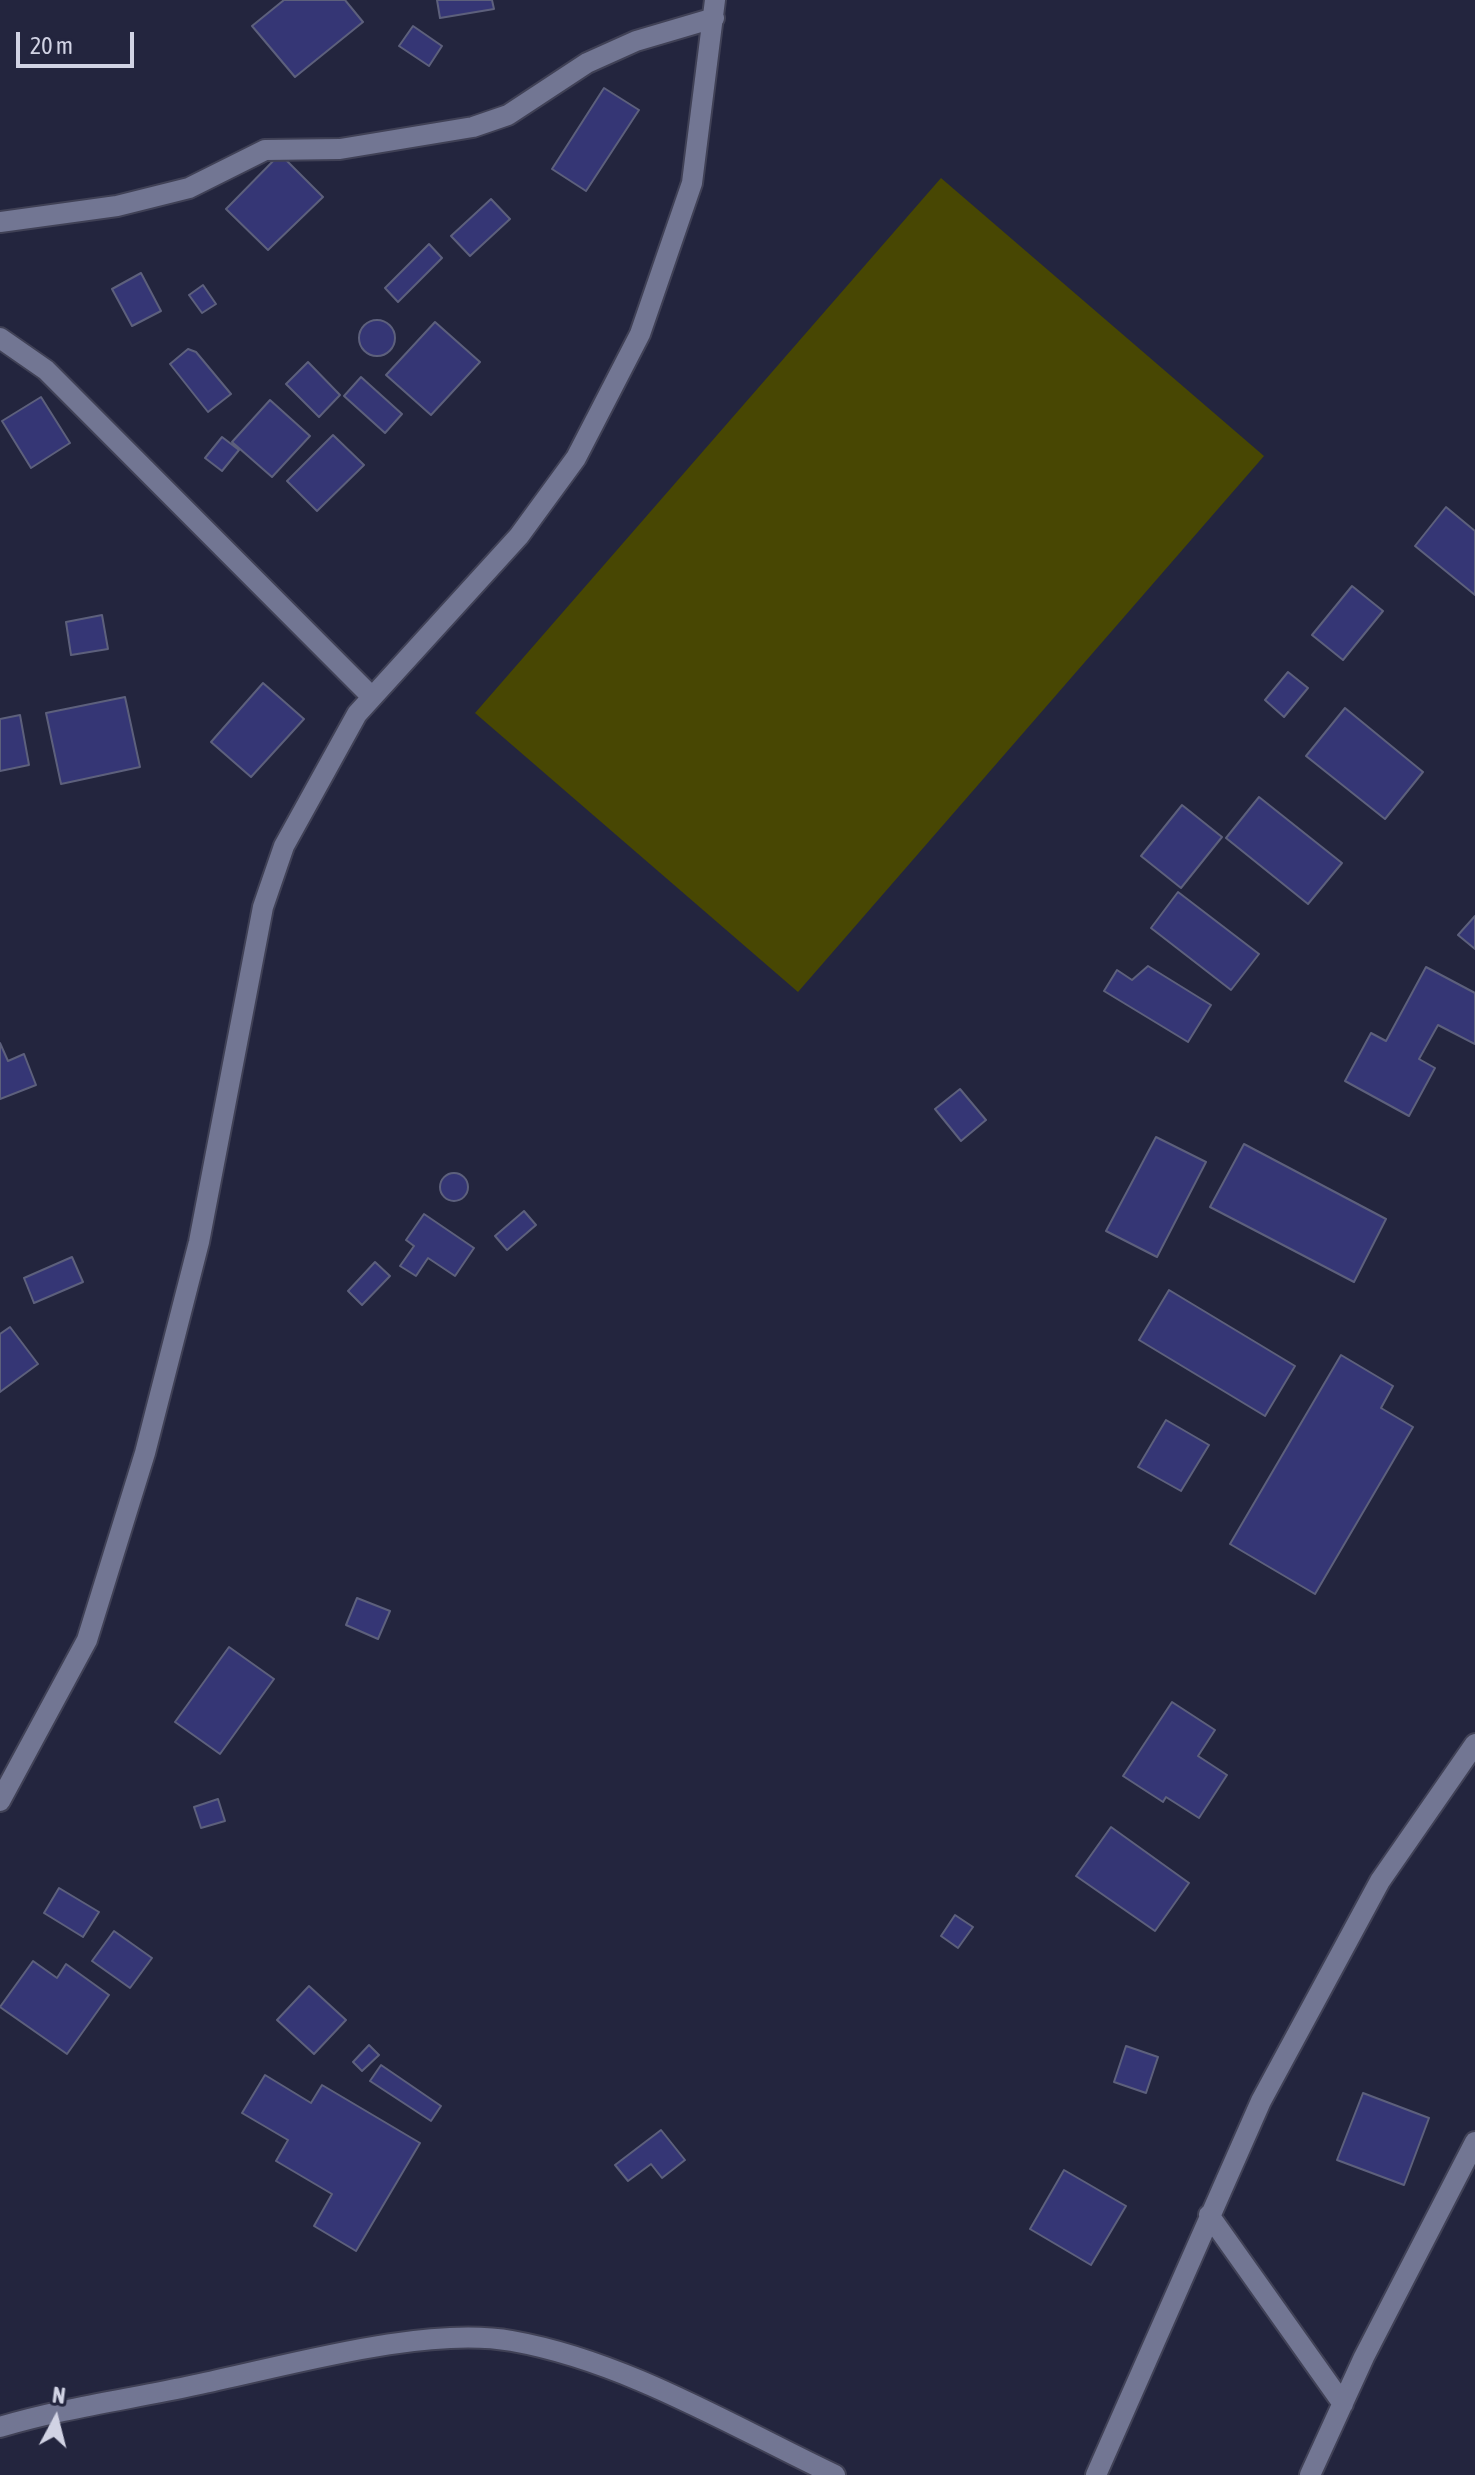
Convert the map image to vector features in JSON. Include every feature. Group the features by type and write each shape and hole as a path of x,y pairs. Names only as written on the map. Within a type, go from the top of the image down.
{"street":[{"path":"0,222 117,206 189,188 265,150 340,149 473,127 508,115 587,63 715,9 692,183 640,334 576,458 519,536 357,714 284,846 263,907 199,1242 145,1453 87,1640 0,1801"},
{"path":"0,338 46,370 372,697"},
{"path":"1096,2475 1261,2101 1380,1881 1475,1744"},
{"path":"1310,2475 1475,2142"},
{"path":"1209,2215 1343,2404"},
{"path":"1,2424 351,2352 445,2338 509,2340 567,2354 656,2390 835,2475"}],"shaded area":[{"path":"941,178 1264,456 798,992 475,713"}],"building":[{"path":"284,0 345,0 363,22 295,77 252,26"},
{"path":"437,0 492,0 494,9 440,18"},
{"path":"413,26 442,46 429,66 399,46"},
{"path":"604,88 639,110 586,191 552,169"},
{"path":"280,154 323,197 268,250 226,209"},
{"path":"491,199 510,219 470,256 451,236"},
{"path":"429,244 442,258 398,302 385,288"},
{"path":"141,273 161,311 132,326 112,289"},
{"path":"203,285 216,304 202,313 189,295"},
{"path":"377,320 390,325 395,338 390,351 377,356 364,351 359,338 364,325"},
{"path":"435,322 480,362 431,415 386,375"},
{"path":"188,349 196,352 231,394 208,412 170,364"},
{"path":"308,362 340,395 319,417 286,384"},
{"path":"361,377 402,414 385,433 344,396"},
{"path":"41,397 70,443 31,468 2,421"},
{"path":"270,400 310,436 272,477 232,442"},
{"path":"333,435 364,465 317,511 287,481"},
{"path":"222,437 239,450 222,471 205,458"},
{"path":"1446,507 1475,531 1475,595 1415,546"},
{"path":"1352,586 1383,611 1343,660 1312,635"},
{"path":"102,615 108,649 71,655 66,622"},
{"path":"1288,672 1308,688 1284,717 1265,700"},
{"path":"263,683 304,719 251,777 211,742"},
{"path":"125,697 140,767 61,784 46,713"},
{"path":"1345,708 1423,772 1385,819 1306,756"},
{"path":"20,715 29,765 0,771 0,719"},
{"path":"1259,797 1342,863 1308,904 1226,838"},
{"path":"1182,805 1222,837 1181,888 1141,856"},
{"path":"1178,892 1259,954 1231,990 1151,928"},
{"path":"1475,916 1475,949 1458,935"},
{"path":"1148,966 1211,1005 1188,1042 1104,991 1117,970 1132,980"},
{"path":"1426,967 1475,993 1475,1044 1438,1025 1419,1059 1435,1068 1409,1116 1345,1081 1371,1033 1386,1041"},
{"path":"0,1043 8,1061 24,1054 36,1085 0,1099"},
{"path":"960,1089 986,1120 961,1141 935,1109"},
{"path":"1156,1137 1206,1162 1157,1257 1106,1231"},
{"path":"1244,1144 1386,1219 1354,1282 1210,1207"},
{"path":"454,1173 464,1177 468,1187 464,1197 454,1201 444,1197 440,1187 444,1177"},
{"path":"524,1211 536,1225 507,1250 495,1236"},
{"path":"424,1214 474,1248 455,1276 428,1258 416,1276 400,1266 414,1246 406,1240"},
{"path":"72,1257 83,1282 34,1303 24,1278"},
{"path":"375,1262 390,1276 362,1305 348,1291"},
{"path":"1169,1290 1295,1366 1265,1416 1139,1340"},
{"path":"10,1327 38,1364 0,1392 0,1334"},
{"path":"1341,1355 1393,1386 1381,1408 1413,1427 1315,1594 1230,1544"},
{"path":"1166,1420 1209,1445 1181,1491 1138,1467"},
{"path":"357,1598 390,1611 378,1639 346,1625"},
{"path":"229,1647 274,1679 220,1754 175,1722"},
{"path":"1172,1702 1215,1730 1198,1756 1227,1775 1199,1818 1166,1797 1163,1802 1123,1776"},
{"path":"218,1799 225,1821 201,1828 194,1807"},
{"path":"1111,1827 1189,1883 1155,1931 1076,1876"},
{"path":"59,1888 99,1912 83,1937 44,1913"},
{"path":"955,1915 973,1927 958,1948 941,1936"},
{"path":"114,1931 152,1958 130,1988 92,1961"},
{"path":"33,1961 57,1978 66,1964 109,1995 67,2054 0,2007"},
{"path":"309,1986 346,2020 314,2054 277,2020"},
{"path":"369,2045 379,2055 362,2071 353,2062"},
{"path":"1126,2046 1158,2057 1146,2093 1114,2082"},
{"path":"381,2065 441,2106 431,2121 370,2081"},
{"path":"265,2075 311,2103 322,2085 420,2143 356,2251 314,2226 332,2194 276,2161 288,2140 242,2113"},
{"path":"1363,2093 1429,2118 1404,2185 1337,2160"},
{"path":"661,2130 685,2160 662,2178 651,2164 628,2181 615,2165"},
{"path":"1064,2170 1126,2206 1091,2265 1030,2229"}]}
